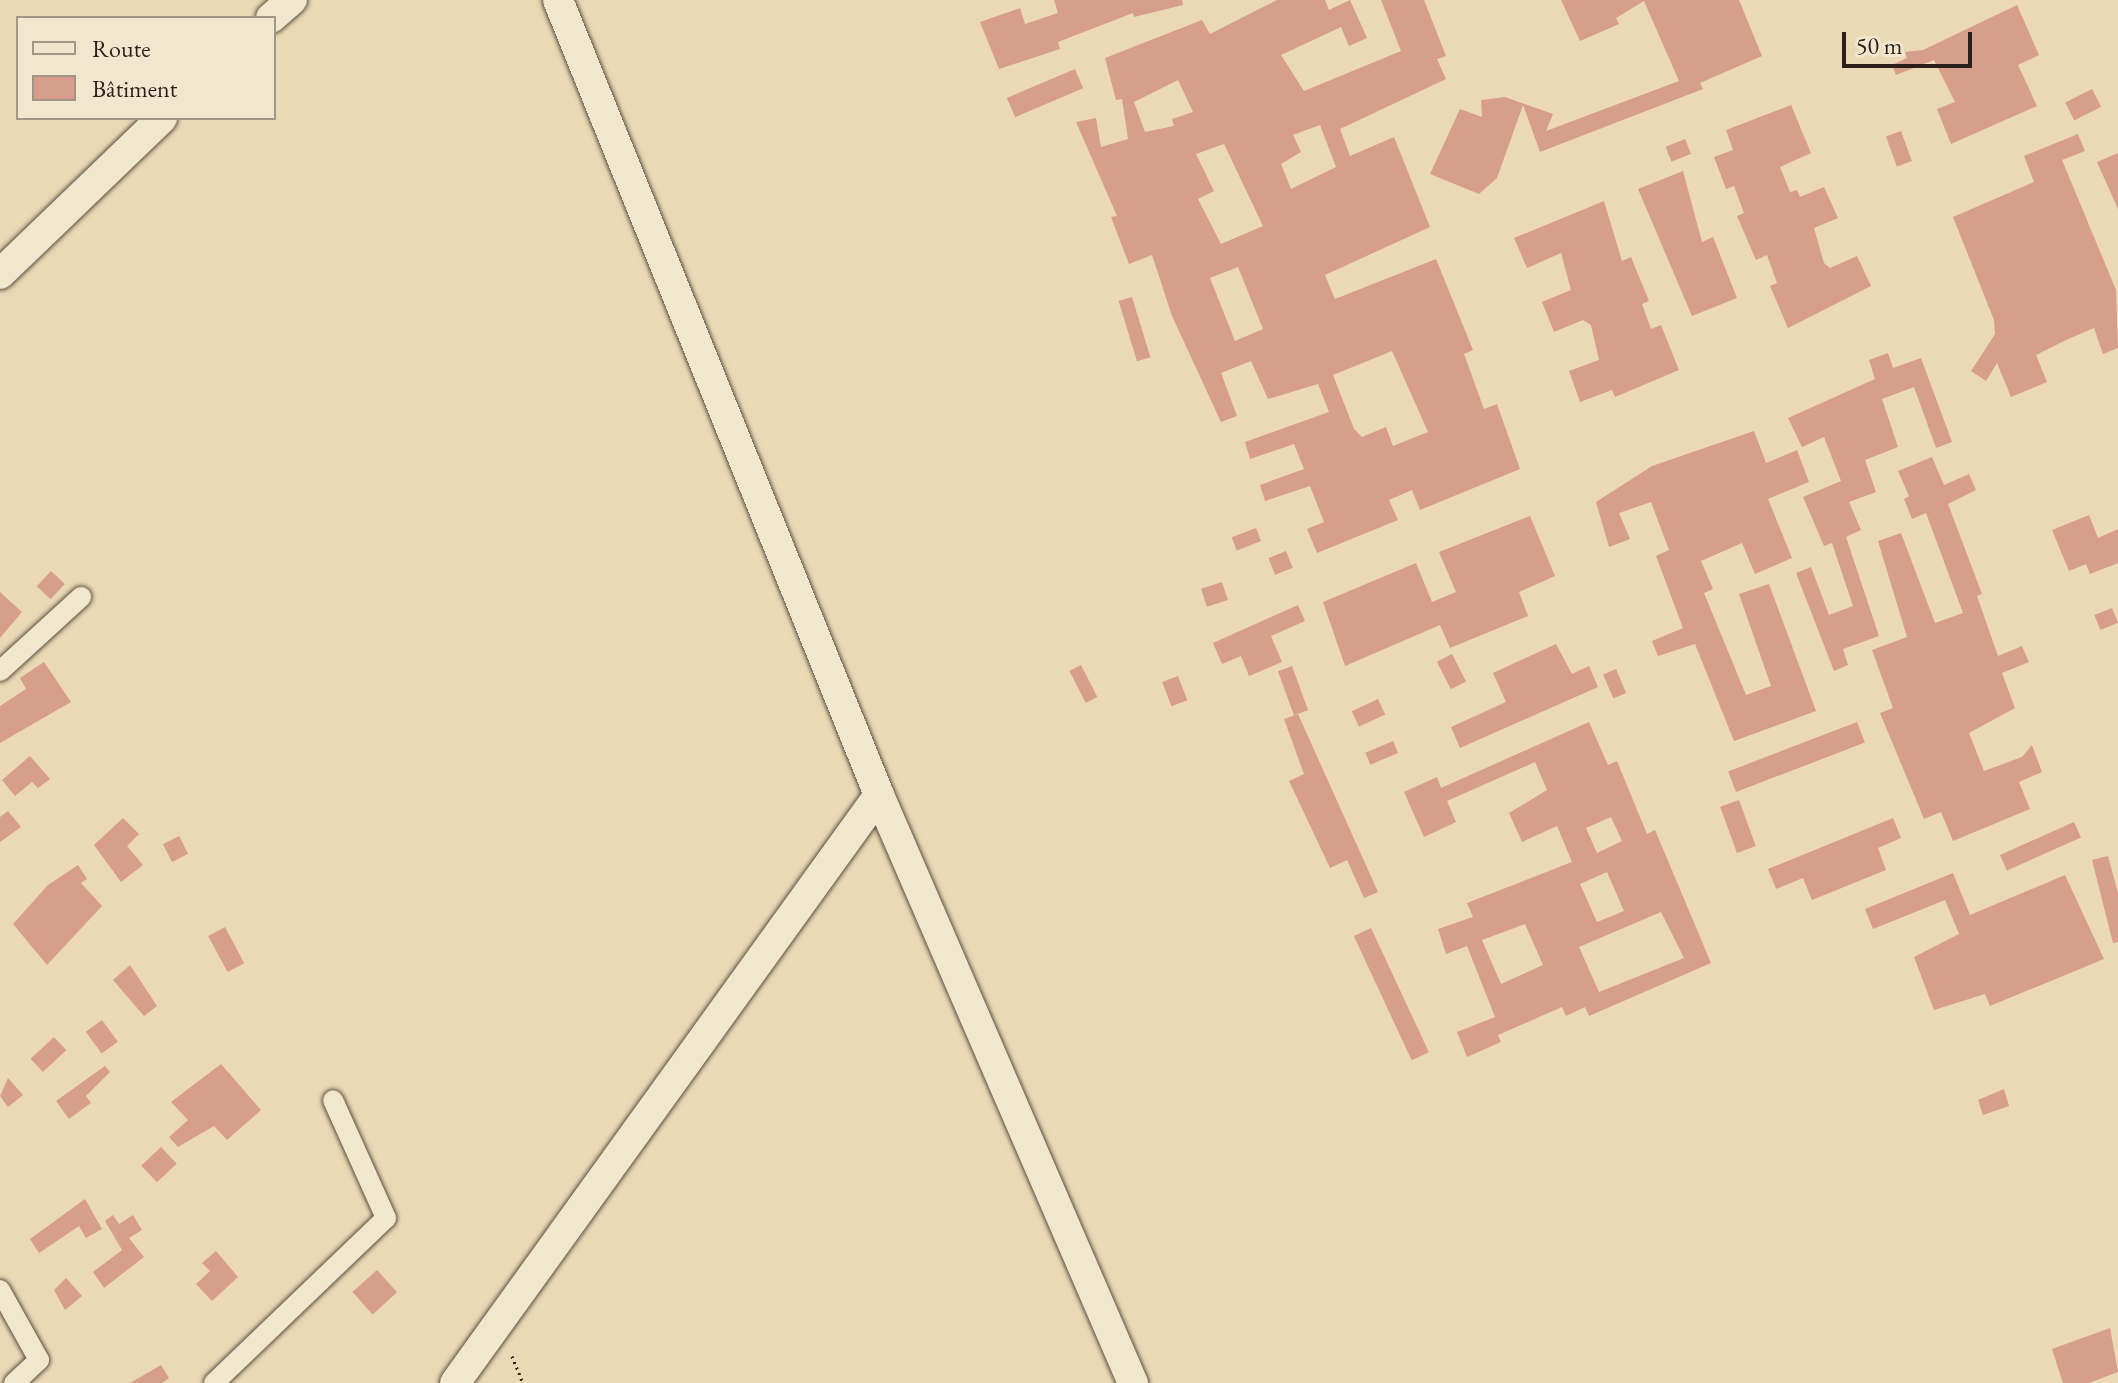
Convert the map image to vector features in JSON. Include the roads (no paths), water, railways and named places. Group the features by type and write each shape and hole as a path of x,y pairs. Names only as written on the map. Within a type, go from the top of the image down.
{"main road":[{"path":"273,16 292,0"},
{"path":"558,0 879,795 1133,1383"},
{"path":"0,274 160,120"},
{"path":"455,1383 879,795"}],"street":[{"path":"0,671 81,597"},
{"path":"214,1383 386,1218 333,1100"},
{"path":"0,1290 39,1360 14,1383"}]}
